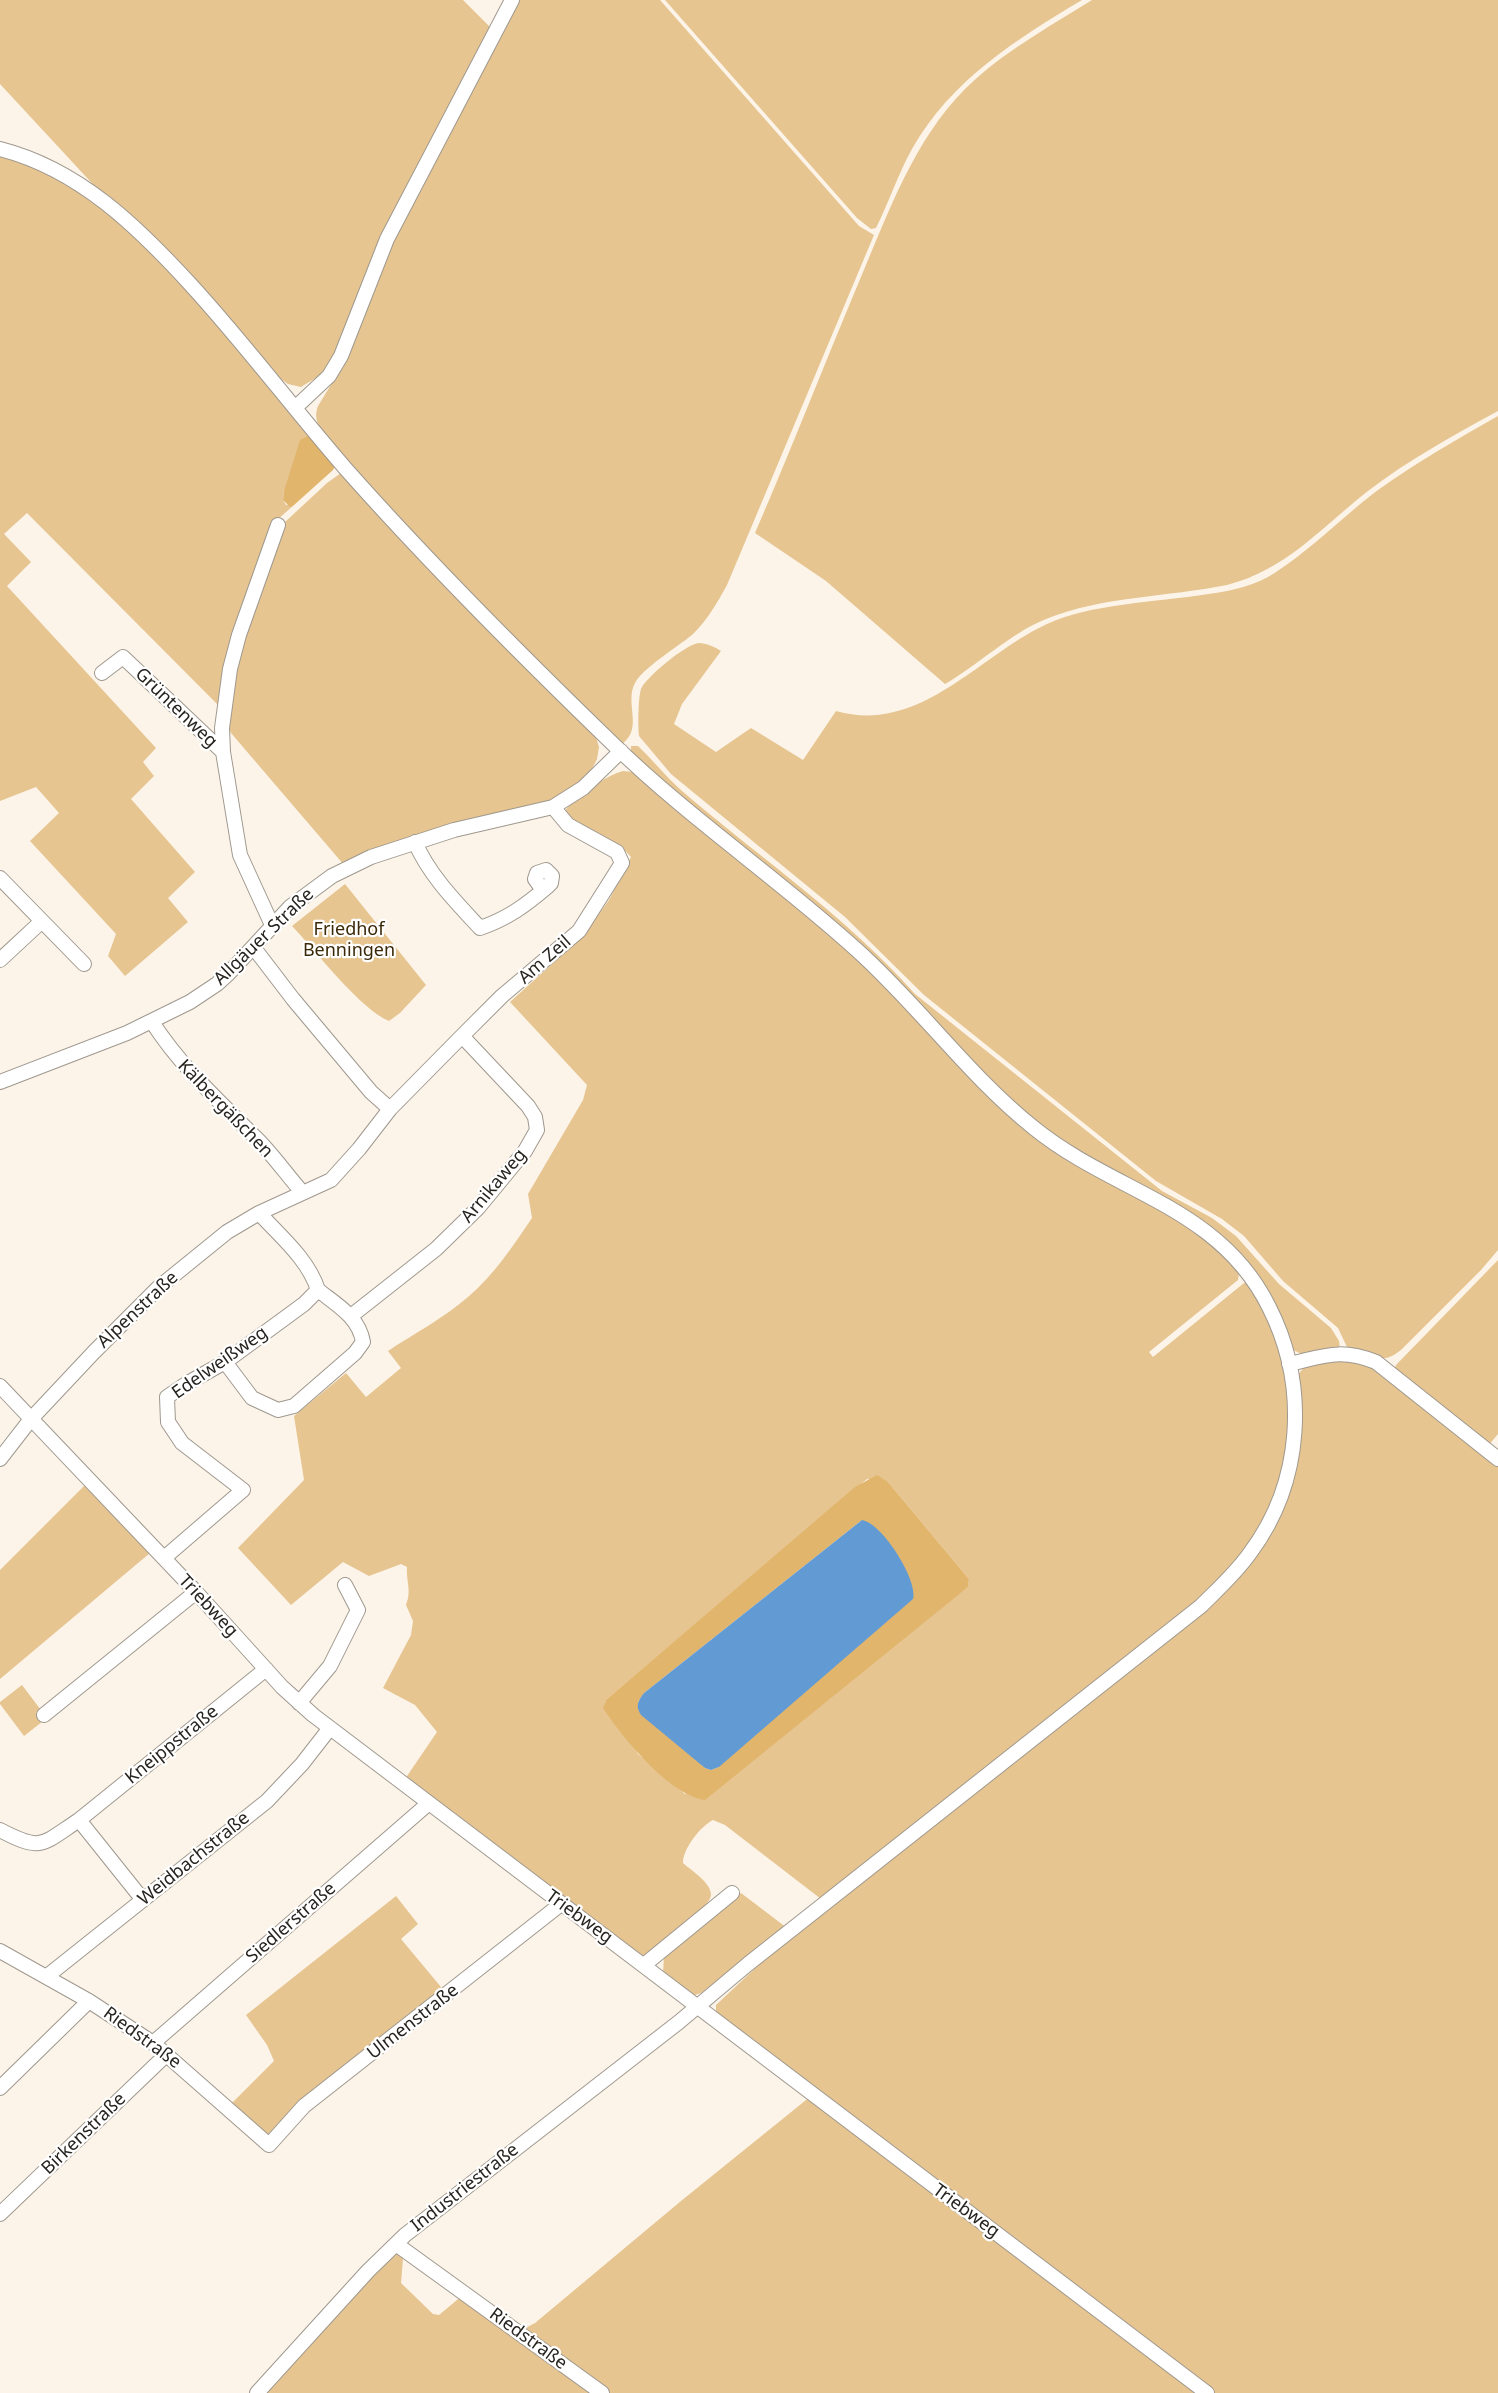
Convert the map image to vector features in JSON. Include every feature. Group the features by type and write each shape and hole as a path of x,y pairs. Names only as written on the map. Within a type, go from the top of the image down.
{"street":[{"path":"296,407 329,376 341,356 387,239 512,0"},
{"name":"Industriestraße","path":"0,149 53,168 93,193 162,254 231,328 343,465 545,678 621,752 680,804 864,956 1027,1123 1069,1154 1172,1208 1215,1239 1235,1257 1260,1290 1271,1312 1289,1364 1296,1412 1294,1447 1288,1477 1276,1508 1251,1552 1201,1606 748,1964 697,2008 396,2244 257,2393"},
{"path":"272,925 240,855 222,752 222,728 230,669 248,604 278,525"},
{"name":"Grüntenweg","path":"102,673 123,657 222,752"},
{"name":"Allgäuer Straße","path":"0,1082 101,1045 190,1002 217,984 300,898 332,876 371,857 415,842 481,822 553,807 583,788 621,752"},
{"name":"Am Zeil","path":"302,1192 331,1180 390,1109 462,1036 502,996 579,931 622,863 617,852 568,825 553,807"},
{"path":"415,842 421,857 454,900 480,928 501,921 547,887"},
{"path":"0,878 84,964"},
{"path":"0,960 42,921"},
{"path":"254,948 293,999 371,1092 390,1109"},
{"name":"Kälbergäßchen","path":"152,1022 173,1054 197,1082 259,1141 302,1192"},
{"name":"Arnikaweg","path":"351,1316 436,1249 478,1208 525,1151 537,1130 535,1117 528,1106 462,1036"},
{"name":"Alpenstraße","path":"0,1459 31,1419 158,1288 226,1232 302,1192"},
{"path":"225,1362 252,1398 278,1410 294,1406 355,1353 363,1342 361,1330 351,1316 318,1290 313,1274 305,1263 259,1213"},
{"name":"Edelweißweg","path":"164,1558 243,1490 182,1443 168,1422 168,1397 225,1362 304,1304 318,1290"},
{"path":"1289,1364 1343,1353 1356,1354 1376,1362 1498,1459"},
{"name":"Triebweg","path":"0,1386 299,1703 644,1965 697,2008 1208,2393"},
{"path":"299,1703 330,1666 358,1610 345,1585"},
{"path":"44,1715 196,1592"},
{"name":"Kneippstraße","path":"0,1830 37,1845 51,1838 79,1820 266,1669"},
{"name":"Weidbachstraße","path":"46,1977 267,1800 302,1764 330,1728"},
{"name":"Siedlerstraße","path":"153,2043 429,1803"},
{"path":"79,1820 143,1900"},
{"path":"644,1965 732,1893"},
{"name":"Ulmenstraße","path":"269,2145 304,2106 561,1904"},
{"name":"Riedstraße","path":"0,1951 89,2001 153,2043 269,2145"},
{"path":"1,2087 89,2001"},
{"name":"Birkenstraße","path":"0,2214 167,2054"},
{"name":"Riedstraße","path":"396,2244 602,2393"}],"green space":[{"path":"0,0 463,0 492,29 331,362 319,376 301,387 288,384 278,377 0,84"},
{"path":"519,0 660,0 859,226 874,235 727,585 697,630 653,664 635,683 631,699 632,731 622,744 505,628 391,509 319,427 316,412 346,360 389,247"},
{"path":"665,0 1082,0 987,63 946,102 912,149 876,228 871,229 857,218"},
{"path":"1092,0 1498,0 1498,411 1399,469 1368,491 1302,546 1267,569 1227,585 1113,601 1068,611 1032,625 945,684 826,581 755,533 893,202 917,153 948,108 980,75 1027,41"},
{"path":"0,154 50,173 84,193 116,217 193,293 313,436 284,491 283,500 286,505 294,505 277,520 220,710 217,704 27,513 4,534 31,562 7,586 156,748 143,762 154,776 131,799 195,872 168,898 188,922 125,976 108,956 116,934 30,841 59,813 36,787 0,801"},
{"path":"1498,416 1498,1250 1401,1350 1384,1358 1347,1347 1338,1328 1283,1281 1244,1236 1222,1219 1156,1181 924,995 845,917 671,774 639,736 639,699 644,684 658,669 685,649 699,643 705,644 721,651 682,704 674,724 716,752 751,728 803,760 836,711 866,715 895,712 922,702 948,688 1022,638 1064,617 1103,608 1219,592 1260,581 1283,568 1392,480"},
{"path":"341,473 595,734 599,747 597,759 586,778 555,800 344,865 228,727 231,694 242,643 284,523"},
{"path":"631,746 638,746 682,791 861,939 915,994 1162,1191 1212,1218 1236,1236 1279,1284 1331,1328 1339,1341 1340,1349 1304,1355 1293,1350 1245,1263 1060,1142 994,1085 900,985 668,788 631,754"},
{"path":"633,772 845,945 979,1083 1220,1251 1239,1273 1238,1280 1149,1352 1153,1357 1244,1283 1247,1283 1265,1314 1278,1347 1286,1380 1289,1414 1287,1448 1280,1481 1267,1514 1234,1565 1179,1617 821,1899 725,1825 713,1820 708,1823 689,1844 683,1863 707,1885 711,1894 709,1900 695,1917 648,1955 641,1957 405,1779 437,1732 415,1705 383,1688 411,1635 413,1621 406,1605 409,1590 407,1567 401,1564 369,1576 343,1562 291,1605 238,1548 304,1480 294,1416 346,1373 366,1397 401,1368 388,1351 459,1305 503,1260 532,1218 528,1194 583,1100 587,1085 510,1002 583,936 609,900 631,857 608,838 565,815 569,805 583,793 616,773","holes":["867,1479 888,1482 969,1579 968,1587 685,1794 638,1754 607,1699"]},
{"name":"Friedhof Benningen","path":"345,884 426,985 400,1013 389,1021 365,1005 292,926"},
{"path":"1498,1260 1498,1434 1488,1446 1394,1370 1396,1365"},
{"path":"1335,1358 1373,1365 1498,1464 1498,2393 264,2393 398,2250 406,2255 403,2259 401,2283 433,2314 439,2315 463,2295 516,2333 535,2323 811,2096 716,2015 716,2005 765,1959 1181,1628 1280,1512 1295,1470 1299,1374 1305,1365"},
{"path":"85,1485 150,1553 0,1679 0,1570"},
{"path":"22,1685 47,1718 24,1736 0,1704"},
{"path":"741,1893 787,1928 701,1993 692,1996 663,1974 664,1956"},
{"path":"396,1896 418,1924 401,1939 451,1999 304,2111 275,2142 232,2103 274,2061 267,2045 246,2015"}],"shaded area":[{"path":"313,436 335,466 290,507 283,500 284,491 300,440"},
{"path":"877,1475 888,1482 969,1579 968,1587 705,1800 691,1796 662,1776 634,1749 603,1708 607,1699 855,1487","holes":["862,1520 719,1767 711,1770 705,1768 638,1702 644,1693"]}],"water":[{"path":"862,1520 870,1523 879,1531 897,1554 910,1579 913,1599 719,1767 711,1770 705,1768 641,1715 638,1704 644,1693"}]}
